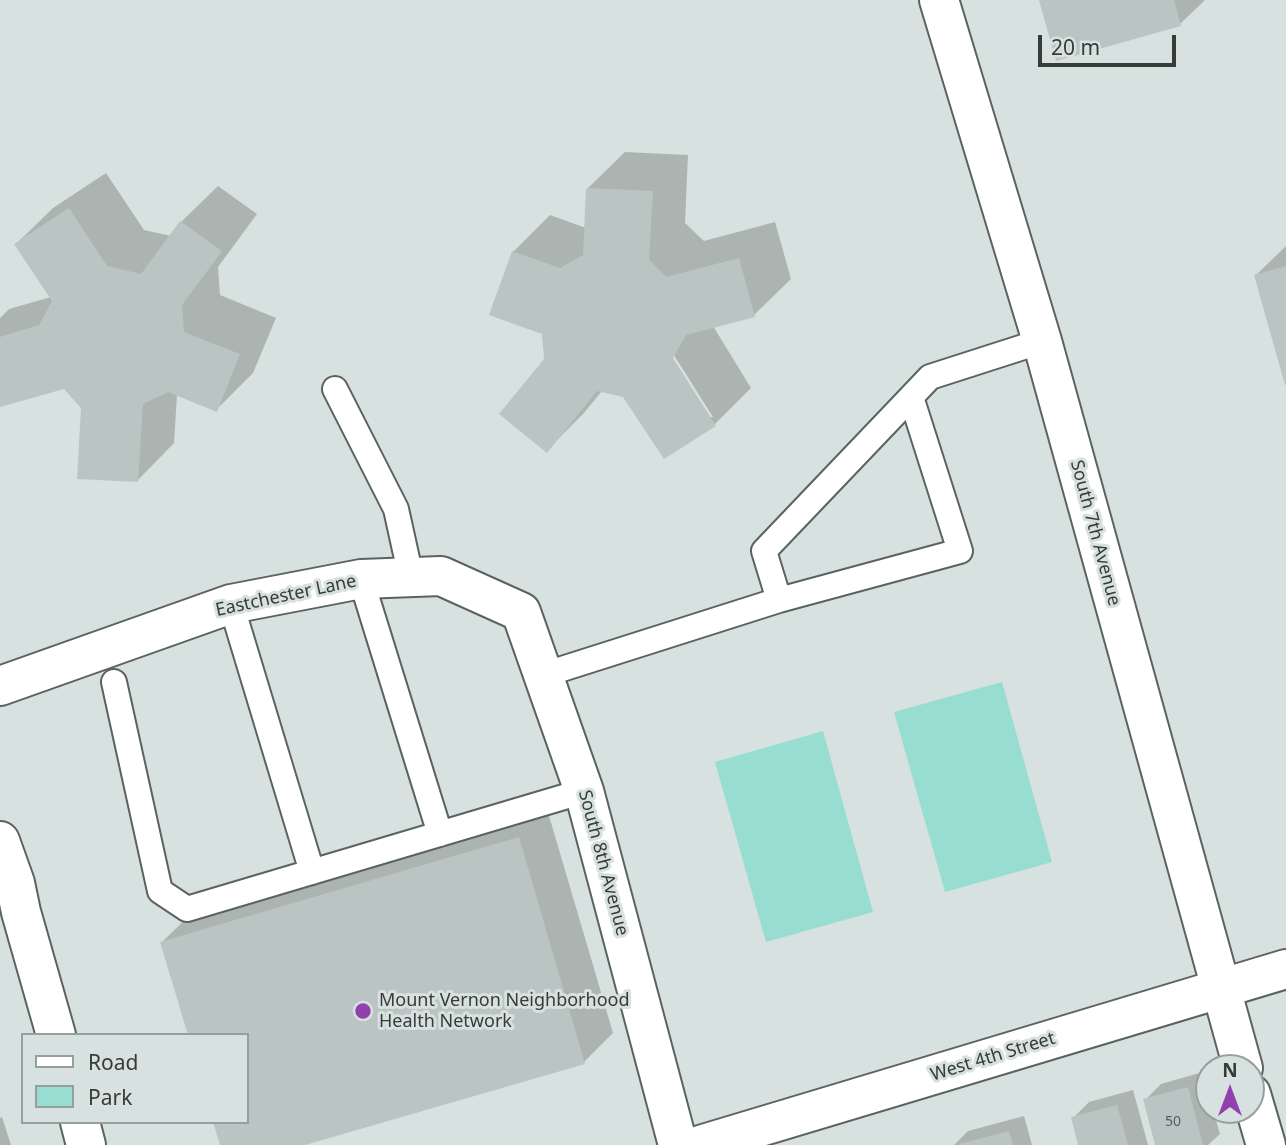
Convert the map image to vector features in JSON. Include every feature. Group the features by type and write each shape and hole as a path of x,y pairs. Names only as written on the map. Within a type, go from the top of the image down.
{"street":[{"name":"South 7th Avenue","path":"939,0 1042,341 1239,1054"},
{"name":"Eastchester Lane","path":"0,685 231,604 361,579 441,576 494,600"},
{"name":"South 8th Avenue","path":"494,600 521,612 584,791 678,1145"},
{"path":"0,841 15,883 54,1033"},
{"name":"West 4th Street","path":"700,1145 1286,969"},
{"path":"81,1124 86,1145"},
{"path":"1260,1124 1266,1145"}],"lane":[{"path":"779,600 764,551 930,377 1042,341"},
{"path":"335,389 396,509 411,577"},
{"path":"543,675 779,600 960,551 911,397"},
{"path":"361,579 440,834"},
{"path":"231,604 312,872"},
{"path":"114,682 160,891 187,909 584,791"}],"green space":[{"path":"1002,682 1052,862 945,892 894,712"},
{"path":"823,731 873,912 766,942 715,762"}],"building":[{"path":"1039,0 1174,0 1181,26 1056,61"},
{"path":"586,188 653,191 649,260 666,277 739,258 755,317 686,335 673,358 716,426 664,459 623,397 597,391 547,453 499,414 544,359 542,334 489,315 512,251 560,268 583,255"},
{"path":"69,208 107,266 141,274 180,221 222,251 182,305 184,332 240,354 217,412 168,392 143,404 138,482 77,479 81,408 64,389 0,407 0,337 39,325 52,301 14,244"},
{"path":"1286,266 1286,385 1285,385 1254,275"},
{"path":"519,837 585,1064 305,1145 220,1145 214,1124 248,1124 248,1033 187,1033 160,942"},
{"path":"1188,1087 1195,1124 1198,1124 1203,1145 1155,1145 1143,1099"},
{"path":"1117,1105 1128,1145 1078,1145 1071,1117"},
{"path":"1009,1131 1013,1145 959,1145 959,1144"}],"place":[{"name":"Mount Vernon Neighborhood Health Network","path":"363,1011"}]}
